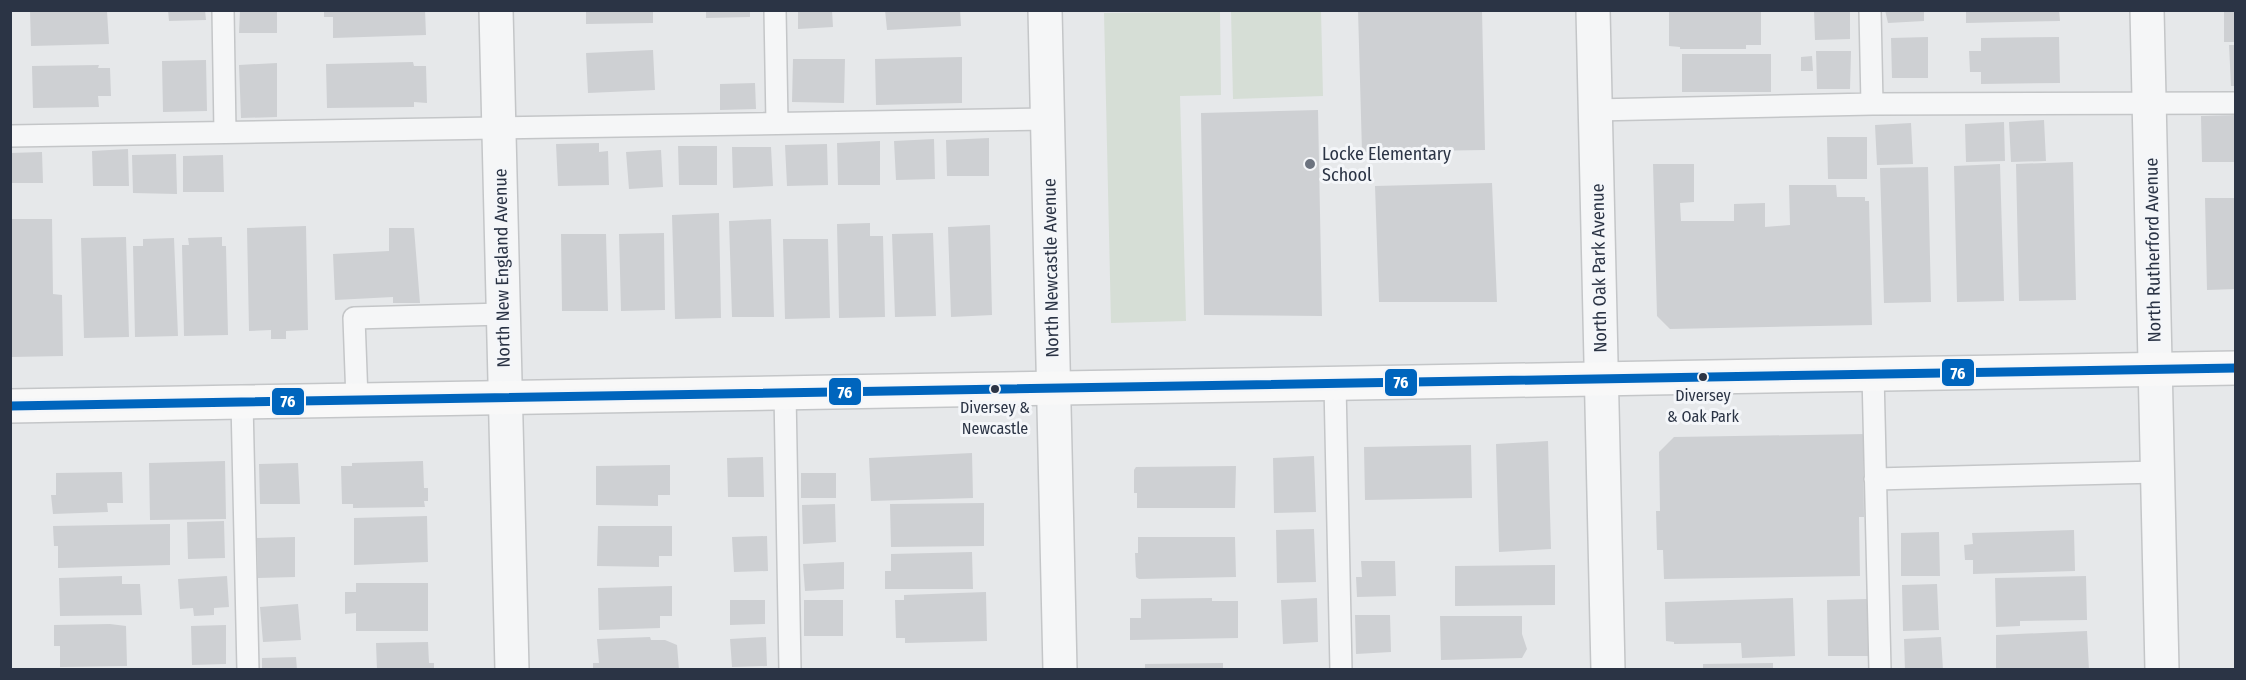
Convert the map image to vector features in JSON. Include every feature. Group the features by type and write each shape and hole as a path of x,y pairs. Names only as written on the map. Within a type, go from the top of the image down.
{"main road":[{"path":"10,406 2235,368"}],"street":[{"name":"North New England Avenue","path":"496,10 512,669"},
{"name":"North Newcastle Avenue","path":"1045,10 1060,669"},
{"name":"North Oak Park Avenue","path":"1593,10 1608,669"},
{"name":"North Rutherford Avenue","path":"2147,10 2162,669"}],"lane":[{"path":"223,10 225,132"},
{"path":"775,10 777,123"},
{"path":"1870,10 1872,104"},
{"path":"1595,110 1872,104 2235,103"},
{"path":"10,136 1047,119"},
{"path":"357,400 354,318 503,314"},
{"path":"1873,374 1880,669"},
{"path":"1335,384 1341,669"},
{"path":"785,393 790,669"},
{"path":"242,402 248,669"},
{"path":"1875,479 2158,472"}],"shaded area":[{"path":"1231,11 1321,11 1323,96 1233,99"},
{"path":"1220,12 1221,95 1180,96 1186,321 1111,323 1104,13"}],"building":[{"path":"30,10 107,11 109,44 31,46"},
{"path":"168,10 205,10 206,20 169,21"},
{"path":"240,10 277,10 277,33 239,33"},
{"path":"324,10 425,10 426,35 333,38 333,17 324,17"},
{"path":"586,10 653,10 653,23 586,24"},
{"path":"706,10 750,10 750,17 706,18"},
{"path":"798,10 832,10 833,27 798,29"},
{"path":"885,10 960,10 961,26 887,30"},
{"name":"Locke Elementary School","path":"1358,10 1482,10 1485,150 1362,152"},
{"path":"1669,10 1761,10 1761,45 1746,45 1746,49 1680,49 1680,47 1669,46"},
{"path":"1814,10 1850,10 1850,39 1815,40"},
{"path":"1885,10 1924,10 1924,21 1888,23"},
{"path":"1966,10 2059,10 2060,21 1966,23"},
{"path":"2224,10 2236,10 2236,42 2224,42"},
{"path":"1928,37 1928,78 1892,78 1891,38"},
{"path":"2059,37 2060,83 1981,84 1981,72 1970,72 1969,51 1981,51 1981,38"},
{"path":"2229,45 2236,45 2236,86 2231,86"},
{"path":"653,50 655,90 588,93 586,53"},
{"path":"1816,51 1851,51 1850,89 1817,89"},
{"path":"1682,54 1771,54 1771,92 1682,92"},
{"path":"1812,56 1813,71 1801,71 1801,57"},
{"path":"962,57 962,103 876,105 875,59"},
{"path":"793,59 845,59 844,103 792,102"},
{"path":"206,60 207,111 163,112 162,61"},
{"path":"413,62 414,66 426,66 427,103 414,102 414,107 327,108 326,64"},
{"path":"277,63 277,117 241,118 239,65"},
{"path":"99,65 98,68 110,68 111,96 98,96 99,107 33,108 32,66"},
{"path":"755,83 756,109 720,110 720,84"},
{"path":"1318,110 1322,316 1204,315 1201,113"},
{"path":"2236,115 2236,162 2202,162 2201,116"},
{"path":"2044,120 2046,161 2011,162 2009,122"},
{"path":"2004,122 2005,161 1966,162 1965,124"},
{"path":"1911,123 1913,164 1877,165 1875,125"},
{"path":"1827,137 1867,137 1867,179 1828,179"},
{"path":"989,138 989,176 947,176 946,140"},
{"path":"934,139 935,179 896,180 894,141"},
{"path":"880,141 880,185 838,185 837,143"},
{"path":"599,143 599,152 608,151 609,185 558,186 556,144"},
{"path":"827,144 828,185 787,186 785,145"},
{"path":"678,146 717,146 717,185 679,185"},
{"path":"732,147 771,147 773,186 733,188"},
{"path":"128,149 129,186 93,186 92,151"},
{"path":"661,150 663,187 629,189 626,152"},
{"path":"42,152 43,183 10,183 10,153"},
{"path":"176,154 177,194 133,193 132,155"},
{"path":"223,155 224,192 183,192 183,156"},
{"path":"2073,162 2076,300 2019,301 2016,164"},
{"path":"1653,164 1694,164 1694,202 1680,203 1681,221 1734,221 1734,204 1765,203 1765,227 1790,225 1789,185 1836,185 1837,197 1865,197 1865,201 1869,201 1872,325 1670,329 1657,316"},
{"path":"2000,164 2004,301 1957,302 1954,166"},
{"path":"1928,167 1931,302 1884,303 1880,168"},
{"path":"1492,183 1497,302 1379,302 1375,186"},
{"path":"2205,198 2236,198 2236,289 2207,290"},
{"path":"719,213 721,318 675,319 672,215"},
{"path":"10,219 52,219 53,294 62,295 63,356 12,357"},
{"path":"771,219 774,317 732,317 729,221"},
{"path":"870,223 870,236 883,236 885,317 839,318 837,224"},
{"path":"990,225 992,315 951,317 948,227"},
{"path":"306,226 308,330 286,331 286,339 271,339 271,330 249,331 247,228"},
{"path":"389,228 414,228 420,303 393,303 393,297 335,300 333,254 389,251"},
{"path":"664,233 665,310 621,311 619,234"},
{"path":"933,233 936,316 895,317 892,234"},
{"path":"561,234 606,234 608,311 562,311"},
{"path":"126,237 129,337 84,338 81,238"},
{"path":"222,237 222,246 226,246 228,335 184,336 182,245 189,245 188,238"},
{"path":"174,238 178,336 135,337 133,246 143,246 143,239"},
{"path":"783,239 828,239 830,318 785,319"},
{"path":"1866,434 1866,440 1863,440 1864,517 1859,517 1860,576 1664,579 1663,550 1657,550 1656,511 1660,511 1659,452 1674,437"},
{"path":"1548,441 1551,549 1499,552 1496,444"},
{"path":"1471,445 1472,498 1365,500 1364,447"},
{"path":"972,453 973,498 871,501 869,458"},
{"path":"1314,456 1316,512 1274,513 1273,458"},
{"path":"763,457 764,497 728,497 727,458"},
{"path":"225,461 226,519 150,520 149,463"},
{"path":"423,461 424,488 428,488 428,501 424,501 425,507 353,508 353,504 342,504 341,466 352,466 352,463"},
{"path":"298,463 300,504 260,504 259,464"},
{"path":"670,465 670,495 658,495 658,506 596,505 596,466"},
{"path":"1236,466 1235,508 1137,508 1137,493 1134,493 1136,467"},
{"path":"122,472 123,503 107,503 108,512 53,514 51,495 56,495 56,473"},
{"path":"801,473 836,473 836,498 801,498"},
{"path":"984,503 984,546 891,547 890,504"},
{"path":"835,504 836,542 803,544 802,505"},
{"path":"427,516 428,562 354,565 354,518"},
{"path":"224,521 225,558 188,559 187,522"},
{"path":"170,524 170,565 58,568 58,546 54,546 53,526"},
{"path":"598,526 672,526 672,556 659,556 659,567 597,566"},
{"path":"1314,529 1316,582 1277,583 1276,530"},
{"path":"2074,530 2075,571 1973,574 1973,560 1965,560 1964,545 1973,544 1972,533"},
{"path":"1939,532 1940,576 1901,576 1901,533"},
{"path":"767,536 768,571 734,572 732,537"},
{"path":"295,537 295,577 258,578 257,538"},
{"path":"1138,537 1235,537 1236,577 1139,579 1136,577 1135,553 1138,553"},
{"path":"972,552 973,589 885,589 885,571 891,571 891,554"},
{"path":"1361,561 1395,561 1396,596 1357,597 1356,577 1362,577"},
{"path":"844,562 844,589 805,591 803,564"},
{"path":"1555,565 1555,605 1455,606 1455,566"},
{"path":"122,576 122,584 140,584 142,615 60,616 59,578"},
{"path":"227,576 229,607 214,608 214,615 194,616 193,608 180,609 178,579"},
{"path":"2086,576 2087,620 2020,621 2020,626 1996,627 1995,578"},
{"path":"356,583 428,583 428,631 356,631 356,613 345,614 345,592 356,592"},
{"path":"1937,584 1939,630 1903,631 1902,585"},
{"path":"672,586 672,616 660,616 660,628 599,630 598,588"},
{"path":"986,592 987,641 905,643 905,638 896,638 895,600 904,600 904,595"},
{"path":"1212,598 1212,601 1238,601 1238,638 1130,640 1130,618 1141,618 1141,599"},
{"path":"1317,598 1318,642 1283,644 1281,600"},
{"path":"1793,598 1795,656 1742,658 1741,643 1674,644 1674,642 1666,641 1665,602"},
{"path":"1867,599 1868,656 1828,656 1827,600"},
{"path":"730,600 765,600 765,624 730,625"},
{"path":"804,600 843,600 843,636 804,636"},
{"path":"298,604 301,640 263,642 260,607"},
{"path":"1355,615 1390,615 1391,652 1356,654"},
{"path":"1440,616 1522,616 1522,634 1527,649 1522,658 1441,660"},
{"path":"54,625 126,626 127,666 60,667 60,646 54,646"},
{"path":"226,625 226,664 192,665 191,626"},
{"path":"2087,631 2089,670 1996,670 1996,635"},
{"path":"650,637 651,640 665,640 677,645 679,670 593,670 593,663 599,663 597,639"},
{"path":"766,637 767,666 732,667 730,639"},
{"path":"1941,637 1943,670 1905,670 1904,639"},
{"path":"428,642 429,663 434,663 434,670 377,670 376,643"},
{"path":"296,657 297,670 262,670 262,658"},
{"path":"1223,663 1223,670 1145,670 1145,664"},
{"path":"1773,663 1773,670 1703,670 1703,664"}],"transit line":[{"name":"76","path":"10,406 2236,368"}],"place":[{"name":"Locke Elementary School","path":"1310,164"},
{"name":"Diversey & Oak Park","path":"1703,377"},
{"name":"Diversey & Newcastle","path":"995,389"}]}
